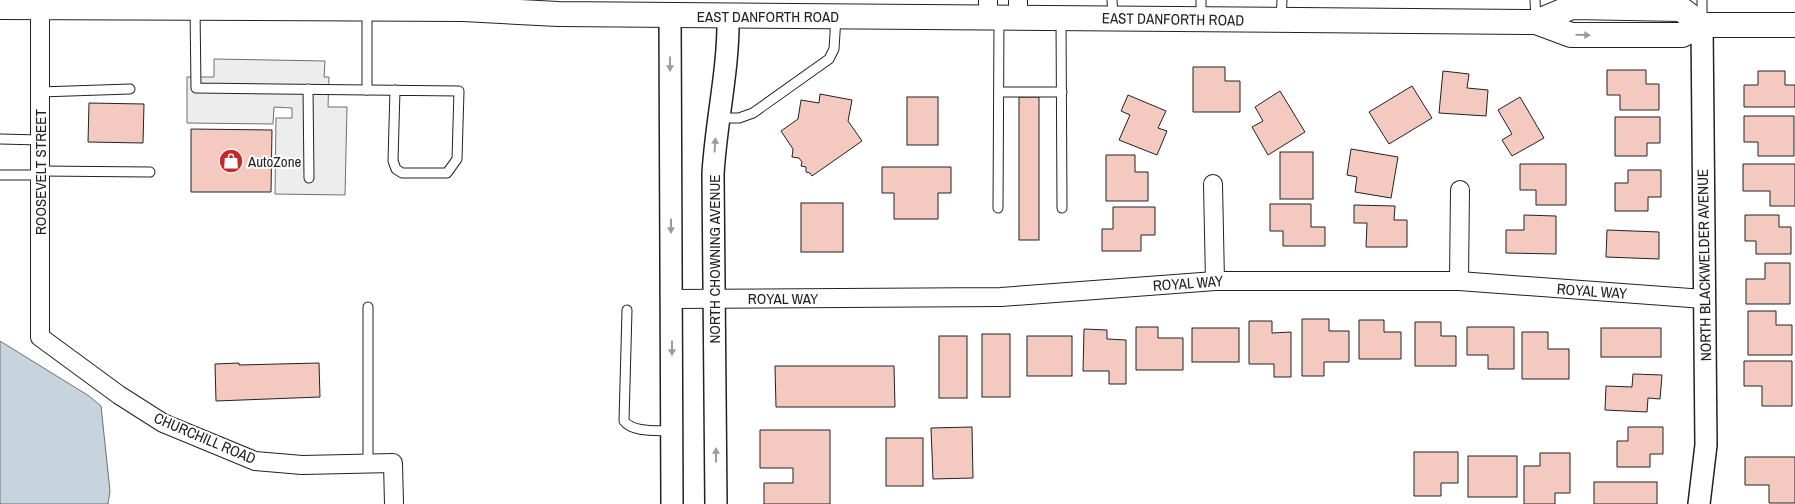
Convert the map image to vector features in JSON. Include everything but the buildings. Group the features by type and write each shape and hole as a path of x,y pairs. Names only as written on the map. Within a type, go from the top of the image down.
{"main road":[{"name":"EAST DANFORTH ROAD","path":"0,6 367,8 418,4 558,14 728,16 836,16 1002,10 1062,18 1112,9 1536,11 1572,7 1681,9 1702,25"},
{"path":"1702,25 1795,25"}],"street":[{"name":"ROOSEVELT STREET","path":"40,7 40,337"},
{"path":"670,15 672,504"},
{"name":"NORTH CHOWNING AVENUE","path":"716,504 713,174 728,43 728,16"},
{"name":"NORTH BLACKWELDER AVENUE","path":"1699,504 1706,445 1702,25"},
{"path":"1213,184 1215,281"},
{"path":"1459,281 1460,190"},
{"name":"ROYAL WAY","path":"671,299 1001,297 1215,281 1459,281 1704,299"},
{"name":"CHURCHILL ROAD","path":"40,337 119,395 163,424 255,461 302,466 393,463 394,504"}],"lane":[{"path":"1702,0 1702,25"},
{"path":"195,8 196,88 308,89 366,90 395,90 459,91 457,159 447,173 402,173 396,169 393,162 395,90"},
{"path":"366,90 367,8"},
{"path":"998,208 1002,10"},
{"path":"718,118 739,118 753,113 829,59 834,49 836,16"},
{"path":"1062,18 1062,208"},
{"path":"40,92 130,89"},
{"path":"308,89 309,178"},
{"path":"999,92 1062,92"},
{"path":"0,139 40,140"},
{"path":"0,175 150,172"},
{"path":"368,307 368,464"},
{"path":"627,310 624,421 628,426 635,428 672,431"}],"shaded area":[{"path":"214,59 325,61 324,77 329,77 328,107 347,107 345,195 275,194 276,118 292,118 292,108 274,107 273,124 187,123 187,77 214,77"},
{"path":"0,341 89,396 101,406 110,491 108,504 0,504"}],"place":[{"name":"AutoZone","path":"231,161"}]}
